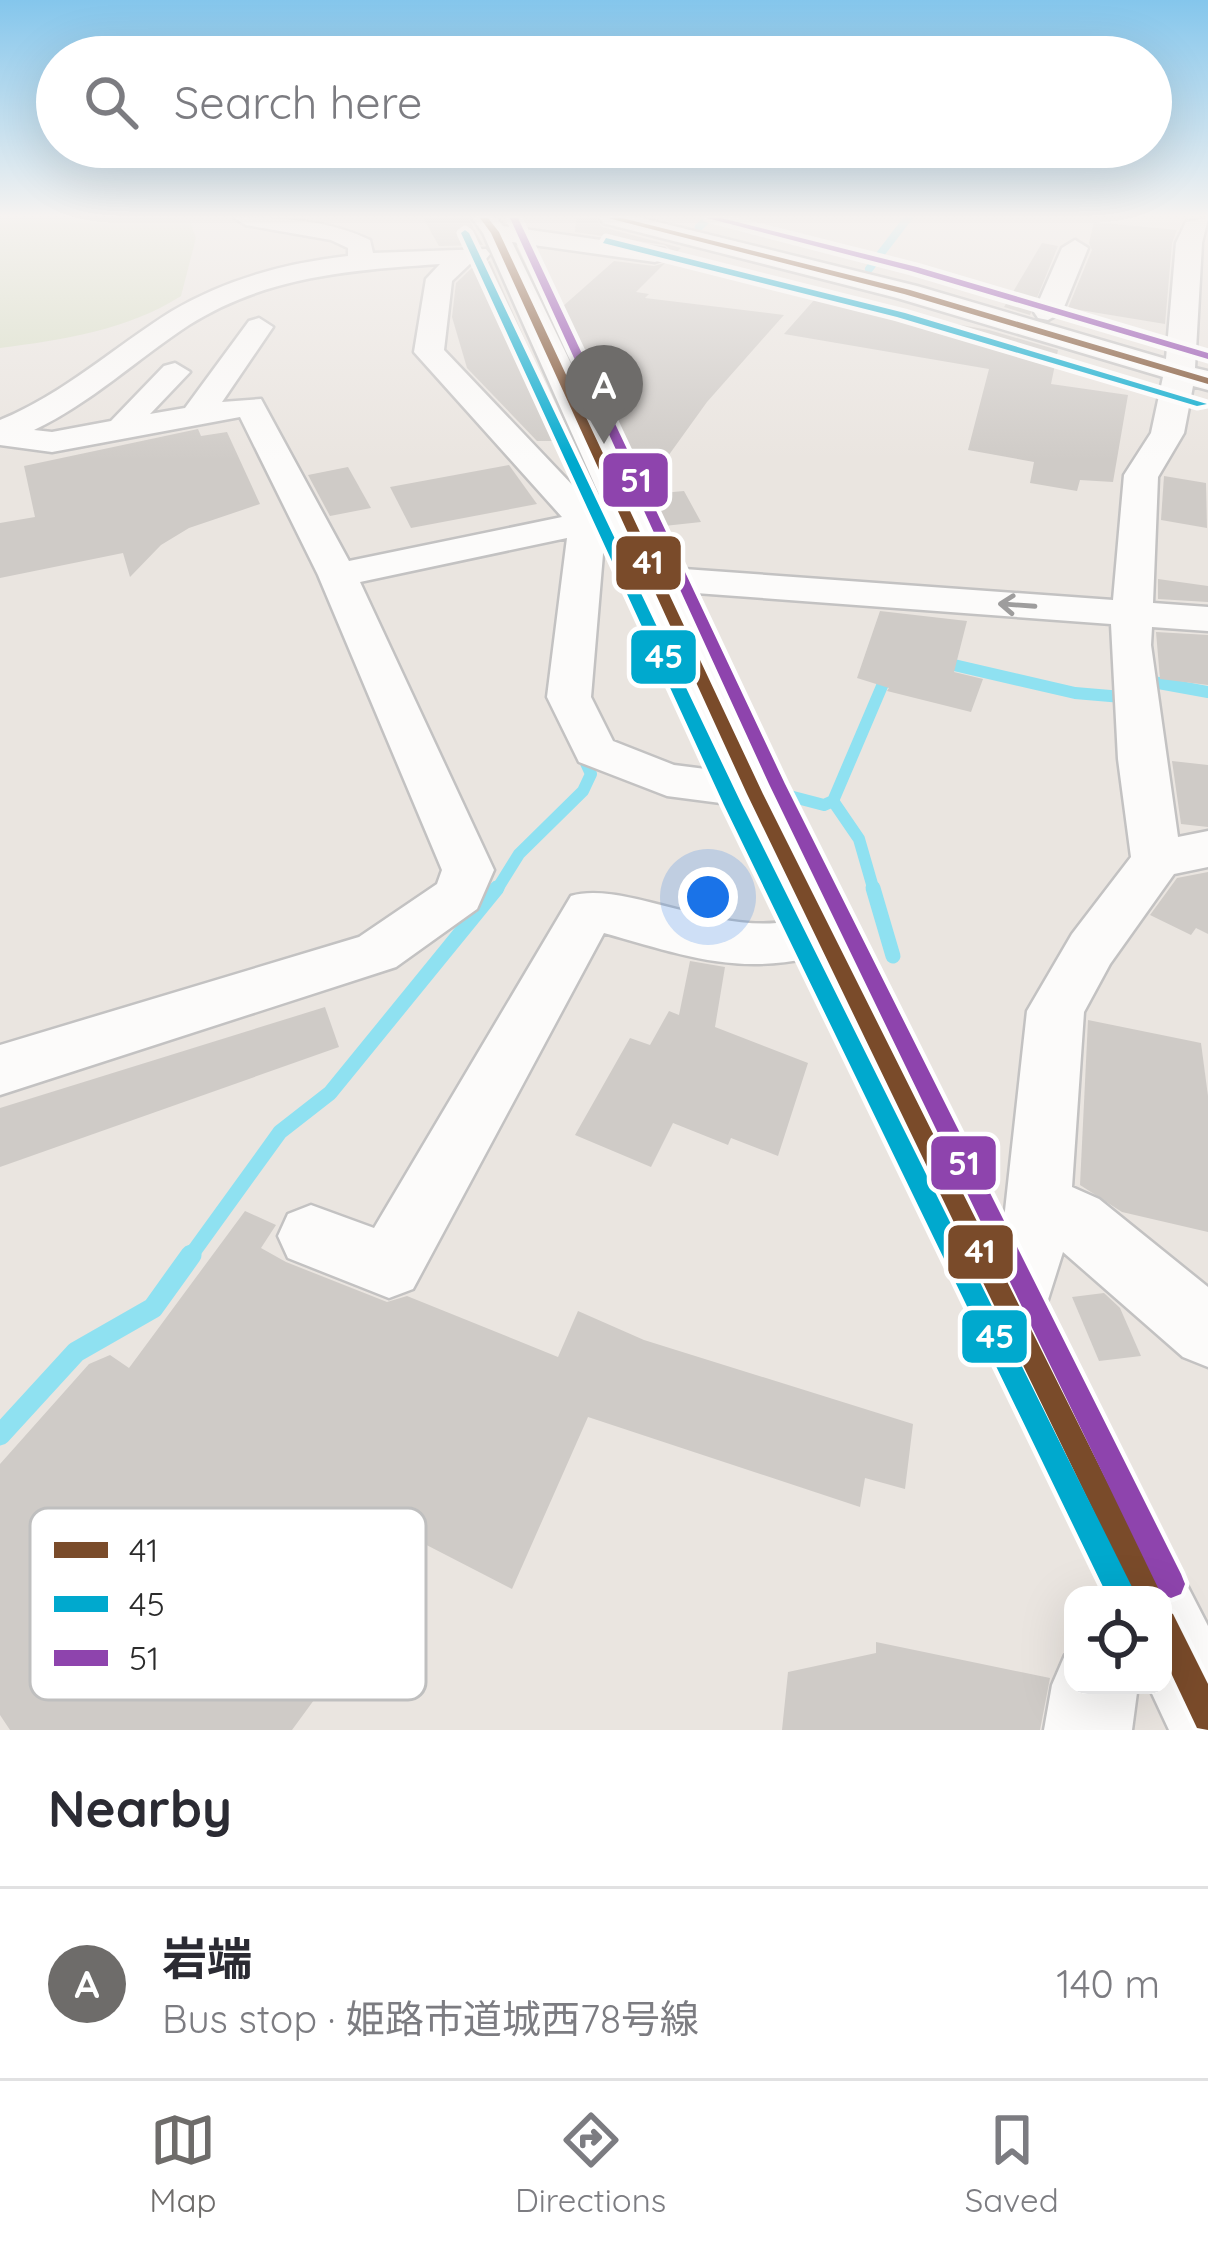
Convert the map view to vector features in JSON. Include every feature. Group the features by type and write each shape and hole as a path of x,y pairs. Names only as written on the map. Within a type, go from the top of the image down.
{"street":[{"path":"0,434 34,421 215,299"},
{"path":"436,299 429,352 587,522 569,697 595,751 667,780 754,791"},
{"path":"506,299 658,579 754,791 1011,1307 1126,1574"},
{"path":"924,299 1195,377"},
{"path":"1048,312 1054,299"},
{"path":"1011,1307 1036,1234 1056,1011 1091,949 1183,854 1141,759 1130,645 1141,475 1151,468 1195,377 1193,299"},
{"path":"976,313 1018,308 1191,333"},
{"path":"197,414 259,328"},
{"path":"127,427 128,418 176,372"},
{"path":"0,434 52,442 250,406 337,575 468,870 459,896 377,952 0,1070"},
{"path":"337,575 625,514"},
{"path":"658,579 1208,619"},
{"path":"311,1236 389,1266 590,910 694,937 764,946 825,934"},
{"path":"1039,1204 1076,1221 1208,1332"},
{"path":"1172,1643 1208,1718"},
{"path":"1088,1730 1094,1694"}],"green space":[{"path":"0,299 176,299 117,325 0,348"}],"building":[{"path":"454,299 507,299 570,441 537,441 467,368 452,317"},
{"path":"571,299 651,299 784,315 707,402 640,495 684,491 701,522 655,527 621,457 626,451 617,449 553,315"},
{"path":"815,299 989,330 1058,350 1051,384 1128,395 1113,482 1080,480 1077,491 1030,483 1034,462 968,450 989,369 784,334"},
{"path":"1009,299 1037,299 1030,315 1004,307"},
{"path":"1072,299 1167,299 1165,324 1068,308"},
{"path":"198,429 201,436 227,432 260,504 189,528 161,545 130,577 123,553 0,578 0,523 35,517 24,466"},
{"path":"509,465 537,504 411,528 390,487"},
{"path":"348,467 371,508 330,516 308,475"},
{"path":"1164,476 1206,483 1207,528 1161,520"},
{"path":"1158,579 1208,586 1208,602 1158,599"},
{"path":"880,611 967,621 954,672 983,679 971,712 887,691 889,688 857,678"},
{"path":"1156,632 1208,635 1208,685 1160,679"},
{"path":"1172,761 1208,765 1208,827 1181,824"},
{"path":"1208,872 1208,934 1196,928 1191,935 1150,915 1177,878"},
{"path":"690,961 725,967 715,1027 808,1063 778,1156 731,1138 728,1145 673,1123 651,1167 575,1135 630,1038 650,1045 669,1011 679,1015"},
{"path":"325,1007 339,1047 0,1167 0,1108"},
{"path":"1088,1020 1201,1043 1208,1096 1208,1232 1122,1212 1080,1185"},
{"path":"245,1211 276,1225 261,1248 286,1262 387,1302 407,1296 558,1357 578,1311 644,1340 913,1424 905,1489 865,1478 860,1507 588,1417 512,1589 426,1545 426,1508 30,1508 30,1700 314,1700 292,1730 10,1730 0,1715 0,1464 89,1364 110,1355 129,1368"},
{"path":"1104,1293 1120,1308 1141,1356 1099,1361 1072,1297"},
{"path":"876,1642 1050,1678 1040,1730 782,1730 788,1672 876,1653"}],"waterway":[{"path":"941,662 1075,693 1122,697 1122,688"},
{"path":"833,801 888,672"},
{"path":"1142,680 1208,692"},
{"path":"496,891 519,854 583,791 591,774 580,750"},
{"path":"778,793 824,805 833,801"},
{"path":"833,801 859,839 874,891"},
{"path":"189,1258 280,1132 330,1093 497,888"},
{"path":"873,888 893,956"},
{"path":"0,1435 76,1352 153,1308 191,1255"}],"transit line":[{"name":"45","path":"496,299 733,805 1118,1586"},
{"name":"41","path":"526,299 755,794 1145,1586"},
{"name":"51","path":"552,299 777,784 1171,1584"},
{"name":"45","path":"836,299 1201,404"},
{"name":"41","path":"930,299 1208,381"},
{"name":"51","path":"1014,299 1208,356"},
{"name":"41","path":"1172,1643 1208,1717"}],"place":[{"name":"岩端","path":"604,444"}]}
